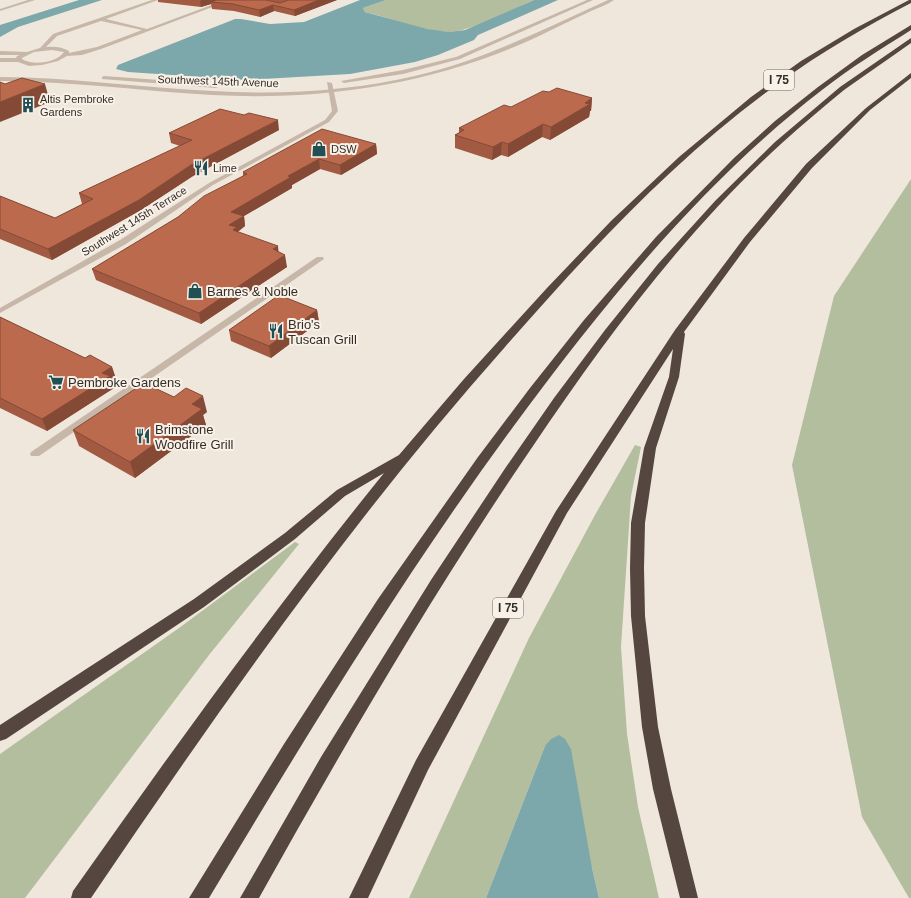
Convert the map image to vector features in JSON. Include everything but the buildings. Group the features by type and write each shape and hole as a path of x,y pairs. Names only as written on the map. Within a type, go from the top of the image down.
{"highway":[{"name":"I 75","path":"80,898 217,703 352,523 455,396 578,260 704,138 768,88 845,37 911,1"},
{"path":"198,898 350,655 474,471 564,351 638,263 730,167 775,126 826,85 875,50 911,27"},
{"path":"249,898 303,802 416,615 500,485 589,358 660,270 697,227 749,172 792,130 832,97 873,65 911,40"},
{"name":"I 75","path":"358,898 422,765 562,511 680,330 747,240 810,166 868,109 911,75"},
{"path":"680,330 674,377 650,448 644,480 638,523 637,575 639,623 650,727 662,789 689,898"},
{"path":"0,734 199,603 290,536 341,494 406,455"}],"street":[{"path":"0,10 33,0"},
{"path":"42,49 55,35 156,0"},
{"path":"0,60 19,60 28,64 39,64 58,60 66,55 82,53 229,0"},
{"name":"Southwest 145th Avenue","path":"327,86 403,72 458,58 591,0"},
{"name":"Southwest 145th Avenue","path":"0,78 47,80 191,92 243,94 327,86 375,84 418,76 473,61 612,0"},
{"path":"100,19 147,30"},
{"path":"19,60 20,57 27,53 42,49 59,48 67,52 66,55"},
{"path":"0,53 27,53"},
{"name":"Southwest 145th Avenue","path":"26,73 226,86"},
{"name":"Southwest 145th Terrace","path":"0,311 124,242 211,184 327,121 335,111 327,86"},
{"path":"35,454 320,259"}],"green space":[{"path":"386,0 534,0 467,29 448,32 406,24 365,12 363,8"},
{"path":"911,179 911,898 909,898 862,817 792,465 834,296"},
{"path":"635,445 641,447 631,496 621,647 627,734 638,807 659,898 599,898 592,868 545,746 486,898 409,898 529,638 595,515"},
{"path":"295,542 299,544 209,655 25,898 0,898 0,754 179,628"}],"water":[{"path":"79,0 102,0 18,27 0,37 0,25"},
{"path":"360,0 386,0 363,8 365,12 427,29 449,32 465,30 534,0 558,0 478,35 474,40 438,55 415,62 350,74 247,80 128,72 116,69 118,65 235,19 270,24 304,22"},
{"path":"559,735 565,739 571,749 592,868 599,898 486,898 545,746 551,739"}],"place":[{"name":"Altis Pembroke Gardens","path":"28,105"},
{"name":"DSW","path":"319,149"},
{"name":"Lime","path":"201,168"},
{"name":"Barnes & Noble","path":"195,291"},
{"name":"Brio's Tuscan Grill","path":"276,331"},
{"name":"Pembroke Gardens","path":"56,382"},
{"name":"Brimstone Woodfire Grill","path":"143,436"}]}
